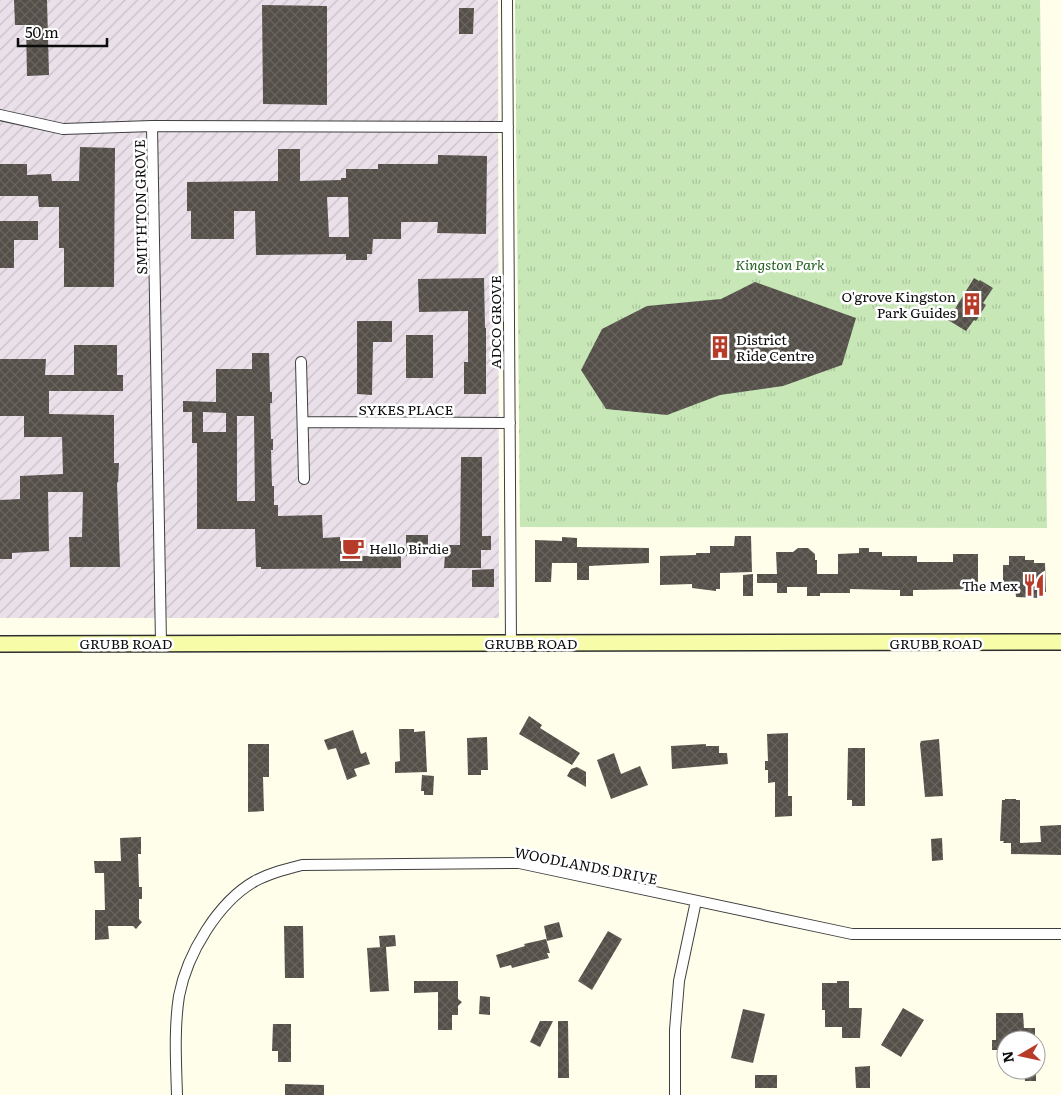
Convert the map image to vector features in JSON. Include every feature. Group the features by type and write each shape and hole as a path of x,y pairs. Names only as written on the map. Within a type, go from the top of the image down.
{"main road":[{"name":"GRUBB ROAD","path":"0,644 1061,642"}],"street":[{"name":"ADCO GROVE","path":"506,0 511,643"},
{"path":"0,115 63,129 152,126"},
{"name":"SMITHTON GROVE","path":"161,644 152,126 508,126"},
{"path":"302,362 304,479"},
{"name":"SYKES PLACE","path":"303,422 510,423"},
{"name":"WOODLANDS DRIVE","path":"177,1095 176,1048 178,1002 196,948 211,923 230,900 255,881 273,873 302,865 519,863 852,934 1061,934"},
{"path":"675,1095 675,1030 679,981 696,901"}],"shaded area":[{"path":"0,0 498,0 499,618 0,618"}],"green space":[{"name":"Kingston Park","path":"515,0 1040,0 1047,528 520,527"}],"building":[{"path":"14,0 47,0 49,75 27,76 26,25 15,25"},
{"path":"262,5 327,6 327,105 263,104"},
{"path":"459,8 474,8 473,34 459,34"},
{"path":"80,147 115,148 114,287 64,287 64,248 59,248 59,207 39,207 38,196 0,196 0,164 27,164 27,175 51,174 52,181 79,181"},
{"path":"278,149 300,149 300,181 341,180 341,178 346,178 346,169 378,169 378,164 438,164 438,155 487,156 486,234 437,233 438,222 401,222 401,239 373,239 372,254 367,254 367,260 346,260 346,254 256,255 255,211 234,211 234,239 191,239 191,211 187,211 187,182 278,181","holes":["327,197 348,197 349,237 329,237"]},
{"path":"0,221 38,221 38,240 14,240 14,268 0,268"},
{"path":"484,278 486,394 464,394 464,362 468,362 468,311 419,312 418,279"},
{"name":"O'grove Kingston Park Guides","path":"974,278 993,288 983,303 986,305 976,321 974,320 966,331 948,320"},
{"name":"District Ride Centre","path":"755,282 856,318 842,365 783,386 720,395 667,415 606,409 581,370 602,329 647,306 721,299"},
{"path":"357,321 392,321 392,342 373,342 372,395 357,394"},
{"path":"406,335 433,335 433,378 406,378"},
{"path":"74,345 117,345 117,375 123,375 123,391 49,391 49,414 114,415 114,463 119,463 117,482 120,567 70,567 69,537 82,537 83,492 48,492 49,551 12,553 12,559 0,559 0,500 20,499 20,476 63,474 62,437 24,437 24,416 0,416 0,359 46,359 45,375 74,375"},
{"path":"252,353 269,353 270,392 272,392 272,403 270,403 271,439 273,439 273,450 271,450 272,486 274,486 274,505 278,505 278,516 322,515 323,538 340,537 340,541 359,541 359,556 377,556 377,551 401,551 401,568 261,569 261,567 256,567 255,529 197,529 197,443 192,443 192,412 183,412 183,401 216,402 216,369 252,369","holes":["203,412 226,413 226,432 203,432","237,416 254,416 255,501 237,501"]},
{"path":"461,457 482,457 482,536 491,536 491,550 481,550 481,568 444,568 445,555 406,556 406,535 428,535 428,545 460,545"},
{"path":"735,536 751,536 752,572 720,573 720,589 716,589 716,591 692,588 692,584 660,585 660,556 710,553 710,546 734,546"},
{"path":"562,537 577,538 577,547 649,548 649,563 589,566 589,580 577,580 577,563 552,563 551,582 535,582 535,540 562,541"},
{"path":"798,548 808,548 815,554 817,574 838,574 838,554 859,553 859,548 869,548 869,552 882,552 882,556 917,556 917,562 953,562 953,554 978,554 978,589 913,590 913,596 900,596 900,590 850,589 850,593 820,593 820,596 807,596 807,587 787,587 787,593 777,593 777,583 757,583 757,574 777,574 776,552 793,552"},
{"path":"1009,556 1025,556 1025,560 1034,560 1034,563 1045,563 1046,592 1041,592 1040,598 1016,597 1015,587 1003,587 1003,565 1009,565"},
{"path":"494,569 494,587 472,587 472,570"},
{"path":"753,574 753,596 743,596 743,575"},
{"path":"529,716 542,725 540,728 580,753 572,765 519,734"},
{"path":"399,729 414,729 414,732 425,731 427,772 395,773 395,762 400,761"},
{"path":"353,730 361,754 366,752 370,764 354,769 357,776 347,780 336,748 328,750 324,740"},
{"path":"788,733 788,796 792,796 792,816 775,817 775,782 768,783 768,770 765,770 765,761 768,761 767,734"},
{"path":"487,737 488,770 481,770 481,775 468,775 467,738"},
{"path":"939,739 943,796 925,797 920,744 921,741"},
{"path":"248,744 269,744 269,777 263,777 264,811 248,812"},
{"path":"706,744 706,746 719,746 719,753 727,753 728,764 672,769 671,746"},
{"path":"848,748 865,748 865,806 852,806 852,800 847,800"},
{"path":"614,753 621,774 640,766 648,785 611,799 597,760"},
{"path":"577,767 586,772 586,787 567,776 571,769"},
{"path":"422,775 434,776 433,795 424,795 424,791 421,791"},
{"path":"1002,800 1020,800 1020,843 1041,842 1040,826 1061,825 1061,855 1011,854 1011,843 1000,841"},
{"path":"141,837 141,854 138,854 139,887 142,887 142,899 139,899 139,919 142,922 136,929 133,926 108,926 109,939 95,940 95,910 105,910 104,873 95,873 94,861 121,861 120,838"},
{"path":"942,838 943,860 932,861 931,839"},
{"path":"559,922 563,937 547,941 544,926"},
{"path":"284,926 303,926 304,978 285,978"},
{"path":"608,931 622,939 592,990 578,981"},
{"path":"395,935 396,946 386,947 389,991 370,992 367,948 383,947 380,947 379,936"},
{"path":"546,939 550,953 547,953 549,958 512,968 511,965 500,968 496,955 525,946 524,944"},
{"path":"414,981 458,981 458,999 462,1002 458,1006 458,1015 452,1015 452,1030 438,1030 438,992 414,993"},
{"path":"837,981 849,981 849,1008 862,1008 860,1038 842,1038 842,1027 825,1027 825,1010 822,1010 822,983 837,983"},
{"path":"480,996 490,997 490,1015 479,1014"},
{"path":"903,1008 924,1020 901,1057 881,1045"},
{"path":"743,1009 765,1014 753,1063 731,1058"},
{"path":"996,1013 1023,1013 1024,1028 1035,1028 1035,1030 996,1030"},
{"path":"540,1021 553,1021 540,1047 530,1042"},
{"path":"558,1021 568,1021 569,1078 558,1078"},
{"path":"273,1024 291,1024 291,1062 278,1062 278,1051 272,1051"},
{"path":"992,1040 996,1040 996,1050 992,1050"},
{"path":"870,1066 870,1088 856,1088 855,1067"},
{"path":"755,1075 777,1075 777,1088 755,1088"},
{"path":"285,1084 324,1085 324,1095 285,1095"}],"place":[{"name":"O'grove Kingston Park Guides","path":"972,304"},
{"name":"District Ride Centre","path":"720,347"},
{"name":"Hello Birdie","path":"353,548"},
{"name":"The Mex","path":"1034,585"}]}
